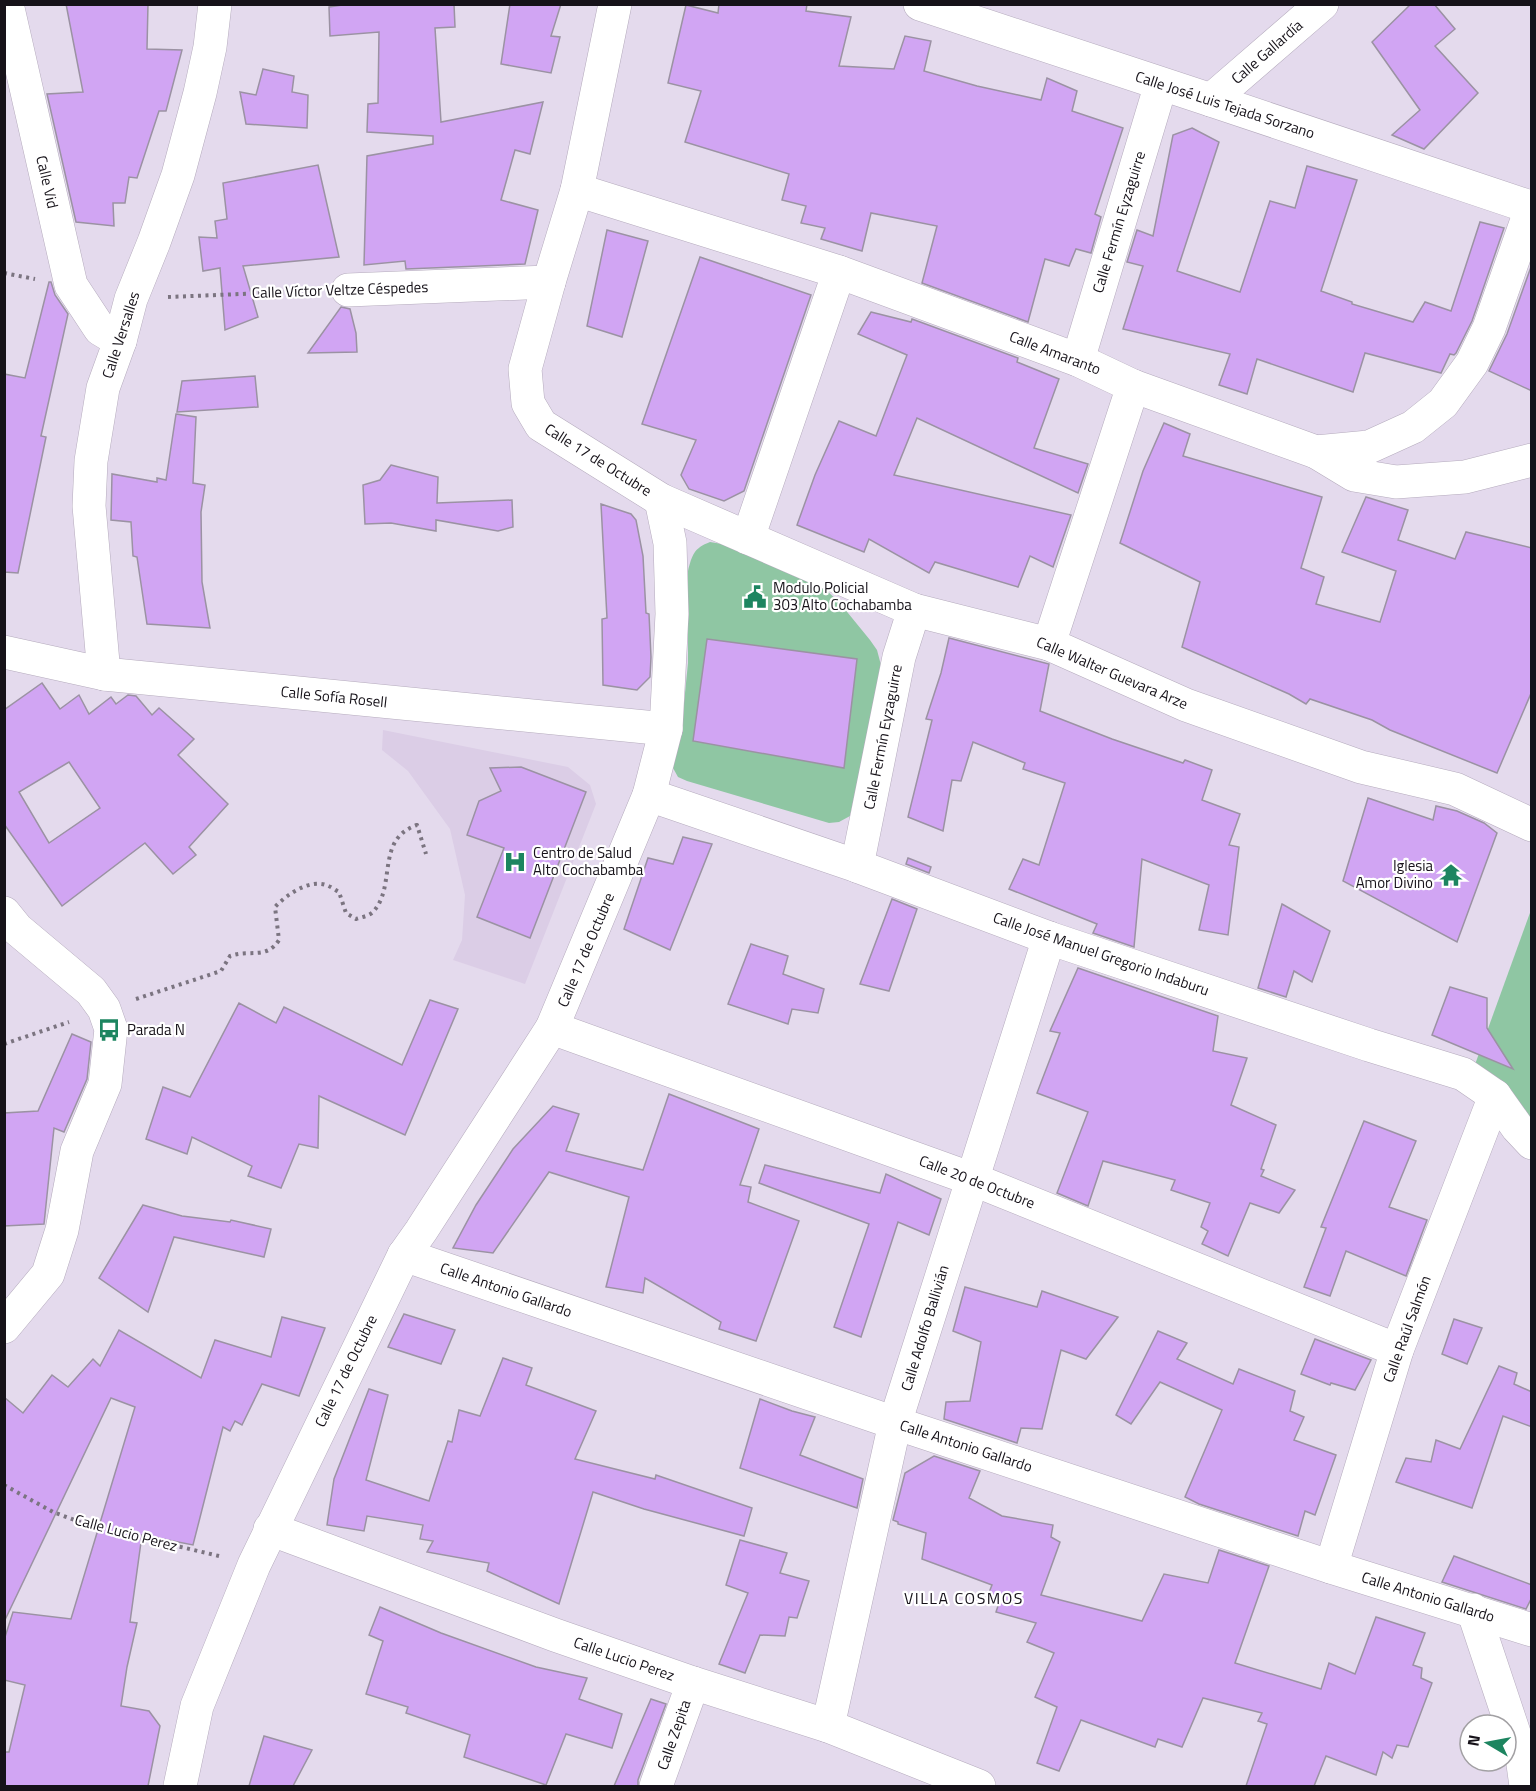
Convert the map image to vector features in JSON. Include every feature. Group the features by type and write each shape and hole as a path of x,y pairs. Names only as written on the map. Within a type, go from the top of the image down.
{"street":[{"name":"Calle Vid","path":"7,4 71,285 100,329 120,341"},
{"name":"Calle Versalles","path":"104,674 89,506 91,461 104,388 131,299 178,175 210,47 215,4"},
{"name":"Calle 17 de Octubre","path":"180,1786 197,1706 270,1529 404,1255 422,1231 552,1028 649,795 666,729 672,614 670,543 661,500 541,425 528,403 525,369 577,190 615,4"},
{"name":"Calle José Luis Tejada Sorzano","path":"920,4 1531,207"},
{"name":"Calle Gallardía","path":"1212,100 1322,4"},
{"name":"Calle Fermín Eyzaguirre","path":"1078,360 1161,84"},
{"name":"Calle Amaranto","path":"577,190 839,273 1078,360 1134,386 1316,453 1354,475 1396,482 1465,477 1532,460"},
{"path":"1316,453 1369,447 1413,427 1443,403 1472,363 1490,328 1531,207"},
{"path":"748,538 839,273"},
{"name":"Calle Víctor Veltze Céspedes","path":"348,290 549,282"},
{"path":"1049,644 1134,386"},
{"name":"Calle Walter Guevara Arze","path":"661,500 914,610 1049,644 1186,705 1361,767 1455,789 1532,825"},
{"name":"Calle Fermín Eyzaguirre","path":"857,866 899,657 914,610"},
{"name":"Calle Sofía Rosell","path":"4,652 104,674 666,729"},
{"name":"Calle José Manuel Gregorio Indaburu","path":"649,795 857,866 1049,938 1463,1074 1495,1096 1517,1127 1532,1143"},
{"path":"4,913 17,929 91,991 104,1009 111,1029 105,1084 77,1151 62,1230 48,1274 4,1326"},
{"name":"Calle Adolfo Ballivián","path":"828,1726 895,1423 1049,938"},
{"name":"Calle 20 de Octubre","path":"552,1028 972,1179 1397,1350"},
{"name":"Calle Raúl Salmón","path":"1331,1567 1397,1350 1495,1096"},
{"name":"Calle Antonio Gallardo","path":"404,1255 895,1423 1331,1567 1532,1630"},
{"name":"Calle Lucio Perez","path":"270,1529 555,1635 693,1683 828,1726 979,1786"},
{"path":"1473,1610 1521,1757 1526,1786"},
{"name":"Calle Zepita","path":"656,1786 693,1683"}],"path":[{"name":"Calle Víctor Veltze Céspedes","path":"131,299 348,290"},
{"path":"4,1044 209,976 221,971 230,956 242,952 259,954 273,949 279,940 275,907 283,898 309,885 326,884 339,892 346,913 356,919 372,914 380,902 397,837 408,828 417,825 426,854"},
{"name":"Calle Lucio Perez","path":"4,1485 53,1512 88,1525 254,1565"}],"shaded area":[{"name":"Centro de Salud Alto Cochabamba","path":"383,730 568,767 590,785 596,804 525,984 453,960 462,940 465,895 450,829 408,771 382,750"}],"green space":[{"path":"710,542 722,544 826,590 839,602 877,650 882,669 850,816 839,822 829,823 687,781 678,777 673,768 688,663 688,571 695,553 700,547"},
{"path":"1531,910 1531,1120 1473,1070"}],"building":[{"path":"66,4 148,4 147,49 182,50 166,111 159,111 137,178 129,177 125,203 113,203 114,226 76,222 47,94 83,92"},
{"path":"349,4 454,4 455,27 435,28 441,122 543,102 530,154 515,150 501,200 538,210 525,264 406,269 405,261 364,265 367,156 433,144 433,136 367,132 368,104 378,103 379,32 330,36 329,7"},
{"path":"510,4 561,4 551,36 560,37 551,73 501,64"},
{"path":"719,4 807,4 806,11 851,17 839,66 894,69 905,36 931,41 924,71 977,86 1041,100 1047,78 1077,91 1072,111 1123,128 1095,214 1101,217 1091,253 1076,249 1069,266 1045,259 1028,322 922,283 937,226 871,213 862,251 821,239 825,228 801,223 806,206 782,200 789,174 685,142 701,91 668,83 686,5 718,13"},
{"path":"1411,4 1434,4 1455,29 1435,46 1478,93 1424,149 1392,135 1420,110 1372,42"},
{"path":"263,69 294,76 292,92 308,95 307,128 246,124 240,92 256,95"},
{"path":"1192,128 1219,142 1177,271 1240,292 1270,201 1295,208 1307,166 1357,180 1321,291 1352,302 1352,304 1413,322 1425,302 1451,311 1480,222 1504,228 1472,321 1456,353 1450,354 1441,373 1365,353 1353,392 1257,359 1247,394 1219,385 1230,354 1123,329 1143,266 1127,262 1137,230 1153,236 1173,135"},
{"path":"318,165 339,257 243,266 258,317 225,330 220,268 203,271 199,237 217,238 215,221 227,219 223,183"},
{"path":"607,230 648,241 622,337 587,326"},
{"path":"700,257 811,295 744,491 724,501 689,489 681,475 696,440 642,424"},
{"path":"1532,264 1532,391 1489,371 1507,334"},
{"path":"49,282 68,314 41,436 46,437 18,573 4,572 4,374 25,378"},
{"path":"341,307 350,309 356,333 357,352 308,353"},
{"path":"871,312 911,322 912,319 1018,358 1017,362 1059,379 1034,448 1088,464 1078,493 917,418 894,475 1071,515 1053,567 1030,556 1018,587 935,562 929,573 869,539 864,552 797,525 815,475 839,421 876,436 907,355 858,334"},
{"path":"255,376 258,407 177,412 182,381"},
{"path":"176,414 196,417 193,483 205,485 201,512 202,582 210,628 147,624 137,557 133,556 131,522 111,520 112,474 157,482 157,478 166,480"},
{"path":"1164,423 1190,434 1183,456 1322,497 1301,568 1324,577 1316,604 1380,622 1396,571 1342,552 1366,497 1408,510 1398,540 1455,559 1466,532 1532,548 1532,691 1497,773 1390,730 1372,720 1310,699 1306,704 1289,694 1182,647 1200,582 1120,543 1143,471"},
{"path":"391,465 438,477 437,503 512,500 513,527 498,531 436,520 436,531 391,523 365,524 363,485 380,480"},
{"path":"601,504 631,514 636,520 643,556 651,657 650,677 637,690 603,685 602,619 607,618"},
{"path":"949,638 1049,664 1040,711 1112,739 1183,763 1185,760 1212,770 1202,800 1240,814 1229,845 1239,847 1228,935 1199,930 1209,885 1142,859 1134,947 1093,933 1097,924 1009,889 1023,859 1039,865 1065,783 1023,769 1025,763 973,742 961,781 952,780 943,831 908,817 932,720 926,719 941,673"},
{"path":"707,639 857,659 844,768 693,741"},
{"path":"42,683 60,709 79,695 89,714 111,697 116,704 128,695 136,696 152,715 159,708 194,739 178,755 228,804 189,847 196,855 173,874 145,843 62,906 4,824 4,710","holes":["69,762 100,808 49,843 19,792"]},
{"path":"521,767 586,792 530,938 477,917 504,848 467,835 479,801 501,791 490,768"},
{"path":"1368,798 1433,820 1436,806 1457,811 1484,823 1497,833 1457,942 1343,881"},
{"path":"683,837 712,844 670,950 624,929 648,858 673,864"},
{"path":"908,858 931,867 929,873 906,864"},
{"path":"892,899 917,909 889,991 860,984"},
{"path":"1282,904 1330,931 1312,982 1294,971 1286,997 1258,988"},
{"path":"751,944 788,956 783,974 824,989 818,1013 792,1009 788,1024 728,1004"},
{"path":"1078,968 1218,1016 1213,1051 1247,1058 1231,1105 1276,1125 1261,1169 1264,1170 1261,1176 1295,1190 1279,1213 1250,1203 1228,1256 1202,1244 1208,1231 1201,1227 1210,1203 1171,1190 1175,1180 1103,1161 1088,1206 1057,1193 1088,1112 1037,1093 1060,1033 1050,1031"},
{"path":"1450,987 1487,998 1487,1028 1513,1069 1432,1035"},
{"path":"430,1000 458,1009 405,1135 319,1096 318,1148 299,1144 281,1188 248,1176 252,1166 192,1137 187,1154 146,1139 163,1087 190,1097 239,1003 276,1023 284,1007 402,1065"},
{"path":"72,1034 91,1042 87,1079 64,1132 54,1128 44,1224 4,1226 4,1113 38,1111"},
{"path":"669,1094 759,1129 740,1185 751,1187 748,1202 799,1221 756,1341 719,1329 721,1322 645,1278 643,1293 606,1287 629,1197 549,1172 493,1253 453,1248 476,1205 513,1149 553,1106 579,1114 566,1151 643,1170"},
{"path":"1364,1121 1416,1141 1389,1207 1427,1220 1406,1276 1346,1251 1330,1296 1304,1287 1326,1228 1321,1227"},
{"path":"765,1165 880,1193 886,1174 941,1199 929,1235 898,1222 861,1337 834,1327 869,1224 759,1183"},
{"path":"143,1205 182,1216 230,1222 231,1220 271,1229 264,1257 174,1237 148,1312 99,1278"},
{"path":"965,1287 1037,1307 1042,1291 1118,1317 1086,1359 1061,1350 1042,1429 1021,1428 1017,1443 944,1419 946,1402 970,1401 981,1342 953,1331"},
{"path":"404,1314 455,1330 441,1364 388,1347"},
{"path":"282,1317 325,1328 299,1396 262,1384 242,1425 235,1421 230,1431 223,1427 193,1545 142,1535 130,1622 137,1623 121,1706 149,1711 160,1726 148,1786 4,1786 4,1752 9,1752 25,1685 4,1680 4,1640 13,1612 71,1619 135,1407 111,1398 4,1622 4,1397 23,1413 52,1375 68,1387 93,1359 100,1366 119,1330 201,1378 215,1340 271,1357"},
{"path":"1454,1319 1482,1328 1467,1364 1442,1354"},
{"path":"1158,1331 1187,1343 1177,1359 1233,1384 1239,1369 1295,1391 1290,1411 1304,1417 1294,1440 1336,1455 1315,1515 1305,1511 1298,1536 1199,1504 1185,1497 1222,1410 1160,1382 1131,1424 1116,1415"},
{"path":"1315,1339 1371,1360 1355,1390 1331,1383 1330,1385 1301,1374"},
{"path":"503,1358 532,1368 526,1385 596,1411 575,1459 655,1479 656,1475 752,1508 744,1536 644,1509 593,1492 559,1604 487,1571 489,1563 427,1552 433,1541 420,1539 423,1525 367,1516 364,1531 327,1525 334,1479 369,1389 388,1395 366,1480 429,1501 448,1441 452,1442 459,1410 480,1416"},
{"path":"1499,1366 1517,1373 1514,1384 1532,1392 1532,1427 1503,1416 1472,1508 1396,1482 1406,1458 1431,1462 1436,1440 1460,1449"},
{"path":"760,1399 815,1417 800,1455 863,1479 857,1508 740,1468"},
{"path":"934,1456 980,1471 969,1498 1002,1516 1053,1525 1051,1537 1060,1542 1041,1595 1142,1621 1164,1574 1208,1583 1219,1550 1269,1566 1235,1663 1321,1689 1329,1663 1355,1674 1376,1617 1425,1633 1413,1665 1422,1668 1421,1678 1432,1683 1408,1747 1397,1745 1392,1758 1383,1752 1376,1775 1326,1756 1314,1786 1246,1786 1267,1724 1258,1721 1262,1713 1203,1698 1182,1747 1158,1739 1155,1747 1081,1720 1059,1771 1037,1763 1057,1707 1035,1697 1054,1653 1027,1642 1036,1623 996,1612 999,1603 988,1595 992,1585 922,1559 926,1533 898,1524 893,1520 905,1473"},
{"path":"740,1540 787,1553 780,1573 809,1581 797,1618 789,1617 785,1636 760,1635 745,1673 719,1664 748,1593 726,1585"},
{"path":"1454,1556 1532,1585 1532,1597 1526,1609 1442,1582"},
{"path":"380,1607 441,1633 536,1667 587,1678 579,1699 622,1714 612,1748 566,1734 546,1785 464,1757 470,1735 406,1713 408,1707 366,1694 383,1641 369,1635"},
{"path":"651,1699 666,1704 638,1780 638,1786 614,1786"},
{"path":"264,1736 312,1750 293,1786 249,1786"}],"place":[{"name":"Modulo Policial 303 Alto Cochabamba","path":"755,597"},
{"name":"Centro de Salud Alto Cochabamba","path":"515,862"},
{"name":"Iglesia Amor Divino","path":"1451,875"},
{"name":"Parada N","path":"109,1030"}],"district":[{"name":"VILLA COSMOS","path":"964,1598"}]}
